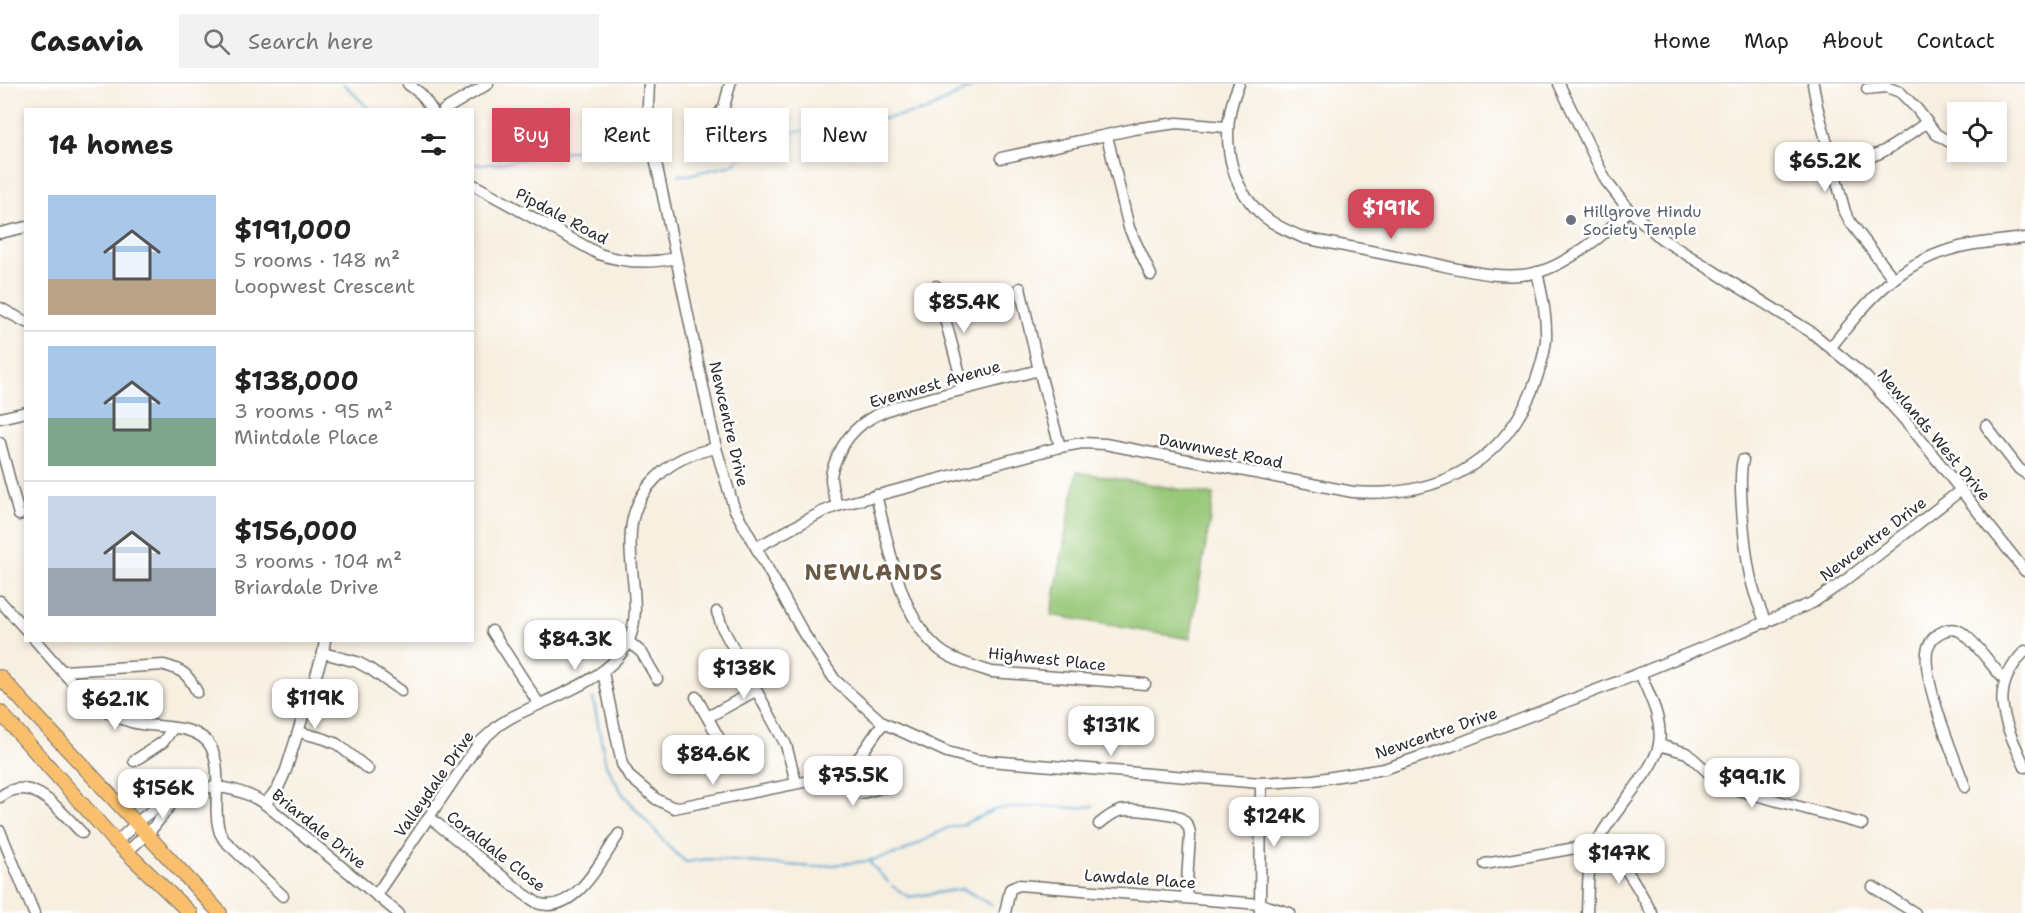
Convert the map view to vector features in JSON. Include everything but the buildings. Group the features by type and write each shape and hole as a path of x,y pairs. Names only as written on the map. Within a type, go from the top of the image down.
{"main road":[{"path":"0,677 220,913"},
{"path":"0,712 122,847 190,913"}],"street":[{"path":"408,84 421,94 431,108"},
{"path":"447,108 488,84"},
{"name":"Newcentre Drive","path":"649,84 651,134 716,448 734,508 804,633 835,680 883,723 947,752 977,760 1261,783 1351,775 1412,760 1640,673 1812,603 1846,580 1961,490"},
{"path":"723,108 730,84"},
{"path":"1239,84 1230,107 1226,127 1230,155 1237,178 1259,212 1277,226 1304,238 1471,270 1509,275 1537,272 1555,266 1576,254 1629,210"},
{"name":"Newlands West Drive","path":"1560,84 1606,181 1629,210 1662,239 1811,332 1866,377 1884,395 2025,571"},
{"path":"1813,84 1845,212 1893,278"},
{"path":"1867,88 1886,87 1900,92 1942,139 1947,142"},
{"path":"1832,163 1850,163 1873,158 1890,149 1927,122"},
{"path":"1001,158 1134,129 1177,123 1226,127"},
{"path":"1107,136 1129,228 1150,275"},
{"name":"Pipdale Road","path":"474,185 598,254 642,263 676,258"},
{"path":"0,230 24,227"},
{"path":"1831,347 1857,314 1893,278 1909,267 1956,248 2025,238"},
{"name":"Dawnwest Road","path":"757,547 837,506 1082,443 1105,444 1353,492 1380,494 1437,483 1462,472 1489,453 1507,434 1525,408 1539,374 1546,340 1544,307 1537,272"},
{"path":"936,286 964,389"},
{"path":"1020,288 1060,447"},
{"path":"0,308 24,321"},
{"name":"Evenwest Avenue","path":"837,506 831,478 832,467 846,440 862,422 879,413 1039,370"},
{"path":"0,418 24,412"},
{"path":"1986,426 2019,469 2025,473"},
{"path":"0,443 19,515"},
{"name":"Valleydale Drive","path":"376,895 479,742 499,725 603,672 624,650 635,617 630,544 636,507 649,484 667,466 682,457 716,448"},
{"path":"1743,460 1740,479 1748,559 1752,585 1766,623"},
{"name":"Highwest Place","path":"876,495 904,597 915,621 944,653 992,672 1145,684"},
{"path":"0,601 24,628"},
{"path":"717,612 723,629 755,691 786,745 795,782"},
{"path":"1965,787 1939,714 1932,687 1927,658 1929,644 1933,638 1946,630 1959,631 1973,643 2004,679"},
{"path":"492,631 539,704"},
{"path":"628,641 642,653 657,679"},
{"path":"37,642 85,696 107,713 132,723 198,733 207,740 215,758 218,830 283,896"},
{"path":"265,804 278,788 299,732 325,642"},
{"path":"2025,651 2004,679 2001,697 2004,715 2025,767"},
{"path":"323,653 357,662 400,691"},
{"path":"63,672 164,665 179,669 189,678 197,692"},
{"path":"603,672 622,764 630,777 656,799 674,808 839,775 860,756 883,723"},
{"path":"1587,913 1589,873 1595,847 1602,832 1650,765 1659,745 1656,714 1640,673"},
{"path":"708,717 755,691"},
{"path":"696,697 720,740"},
{"path":"134,761 163,742 173,728"},
{"path":"299,732 337,744 369,769"},
{"path":"1659,745 1687,753 1723,786 1862,824"},
{"path":"839,775 851,792 888,786"},
{"path":"1260,909 1261,783"},
{"name":"Briardale Drive","path":"122,847 135,823 177,796 199,788 242,791 265,804 398,913"},
{"path":"0,797 15,790 34,791 47,797 82,833"},
{"path":"122,847 146,835 177,796"},
{"path":"1099,824 1119,811 1132,810 1177,817 1184,821 1188,825 1190,835 1186,897"},
{"name":"Coraldale Close","path":"429,817 524,894 540,904 551,906 564,904 578,895 619,834"},
{"path":"0,831 34,913"},
{"path":"1485,864 1581,847 1595,847 1615,856 1627,870 1652,913"},
{"name":"Lawdale Place","path":"1005,913 1010,889 1019,885 1186,897 1290,913"},
{"path":"1873,887 1915,913"}],"green space":[{"path":"1077,472 1214,495 1190,639 1051,615"}],"waterway":[{"path":"344,84 368,108"},
{"path":"679,175 732,165 755,144 779,133 828,129 925,111 978,84"},
{"path":"474,164 496,164 582,149"},
{"path":"593,698 606,765 622,793 669,847 686,862 708,859 815,867 868,861 902,852 947,828 962,825 996,809 1093,806"},
{"path":"870,860 888,882"},
{"path":"892,886 909,897 963,889 992,905"}],"place":[{"name":"Hillgrove Hindu Society Temple","path":"1571,220"}],"district":[{"name":"NEWLANDS","path":"874,572"}]}
